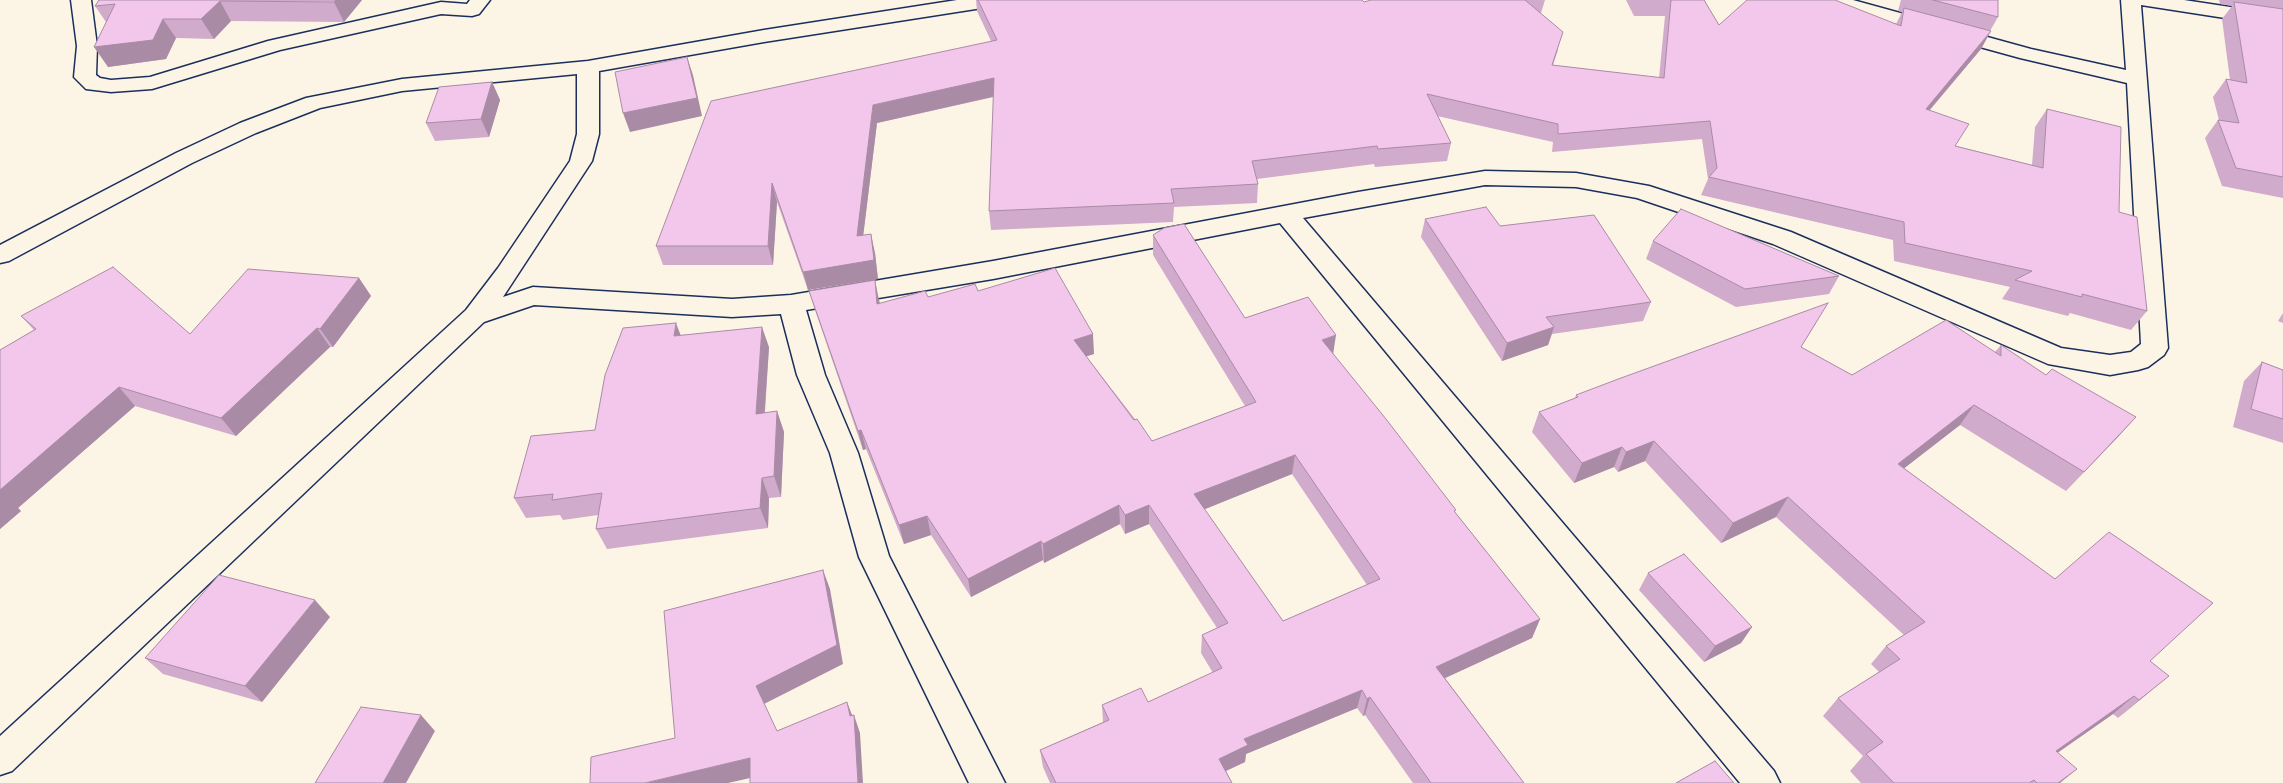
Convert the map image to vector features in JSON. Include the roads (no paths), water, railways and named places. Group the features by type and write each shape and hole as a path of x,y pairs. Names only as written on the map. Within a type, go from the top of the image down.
{"street":[{"path":"81,0 87,46 85,77 94,84 111,86 152,83 275,44 441,8 472,10 480,0"},
{"path":"0,255 184,158 248,128 314,102 402,85 588,67 774,34 995,0"},
{"path":"1831,0 2027,54 2137,79"},
{"path":"475,316 534,296 732,308 790,304 1002,268 1485,178 1576,180 1641,191 1782,238 2056,357 2110,365 2138,360 2155,348 2131,0"},
{"path":"2145,0 2283,21"},
{"path":"0,759 475,316 507,274 581,161 588,134 588,67"},
{"path":"1286,214 1762,783"},
{"path":"507,274 534,296"},
{"path":"790,304 811,375 844,453 874,557 987,783"}]}
